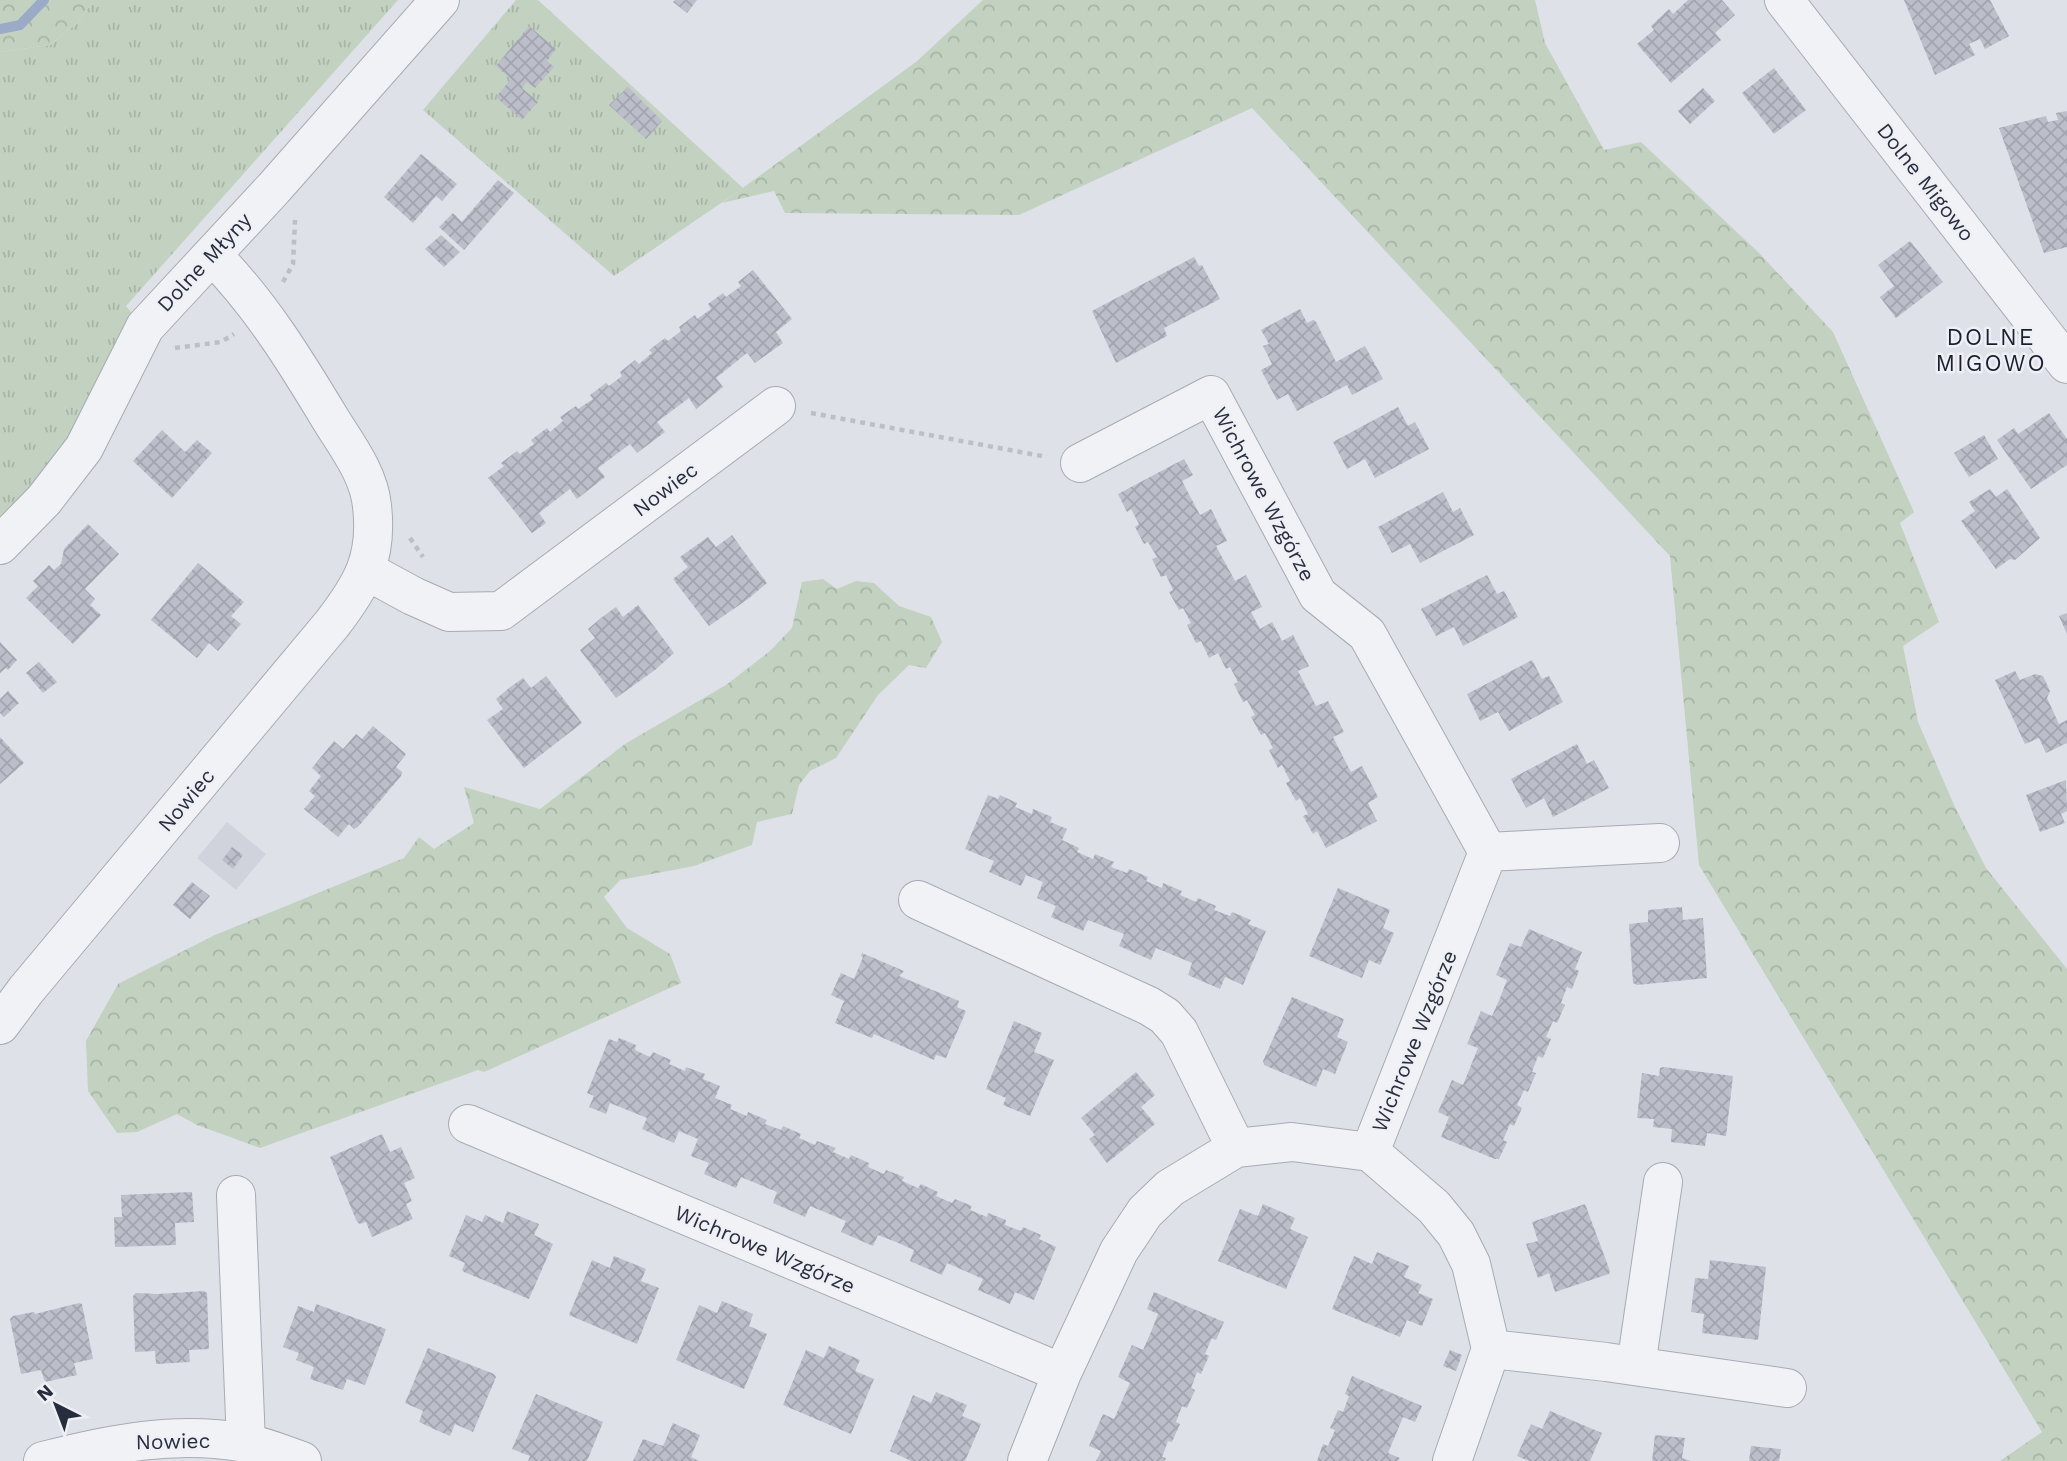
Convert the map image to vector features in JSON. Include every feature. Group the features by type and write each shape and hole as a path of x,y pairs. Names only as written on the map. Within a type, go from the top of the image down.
{"street":[{"name":"Dolne Młyny","path":"0,545 44,500 84,448 145,327 440,0"},
{"name":"Dolne Migowo","path":"1784,0 2067,364"},
{"name":"Nowiec","path":"0,1025 26,990 332,624 367,571 373,542 372,505 367,484 358,465 258,309 233,276 212,255"},
{"name":"Wichrowe Wzgórze","path":"1066,460 1211,395 1318,595 1367,635 1488,852 1370,1152"},
{"name":"Nowiec","path":"367,571 449,612 501,611 793,409"},
{"path":"1488,852 1660,844"},
{"path":"918,900 1149,1006 1165,1016 1179,1031 1236,1148"},
{"name":"Wichrowe Wzgórze","path":"468,1124 1062,1373"},
{"name":"Wichrowe Wzgórze","path":"1027,1461 1062,1373 1119,1251 1145,1212 1170,1188 1236,1148 1292,1142 1370,1152 1434,1207 1456,1234 1471,1264 1491,1349"},
{"path":"1636,1366 1663,1182"},
{"path":"236,1195 246,1443"},
{"path":"1452,1461 1491,1349 1787,1388"},
{"name":"Nowiec","path":"43,1461 131,1441 186,1437 246,1443 302,1461"}],"path":[{"path":"171,349 221,342 238,331 284,281 293,264 296,208"},
{"path":"793,409 1066,460"}],"shaded area":[{"path":"227,822 266,854 236,890 197,858"}],"green space":[{"path":"0,0 94,0 77,23 50,45 0,52"},
{"path":"94,0 398,0 126,306 134,316 76,440 0,532 0,52 50,45 77,23"},
{"path":"516,0 538,0 743,188 614,276 423,110"},
{"path":"983,0 1535,0 1545,43 1604,150 1641,142 1759,253 1833,332 1914,512 1900,523 1939,622 1903,646 1918,722 1955,807 1986,868 2067,969 2067,1461 2000,1461 2042,1432 1699,865 1670,556 1252,108 1019,215 785,213 774,191 722,203 916,62"},
{"path":"823,579 837,589 856,581 874,583 899,606 931,617 942,642 926,668 909,665 878,695 836,758 810,771 799,785 792,814 757,822 752,845 694,866 620,880 604,897 627,928 670,954 681,983 484,1072 478,1070 260,1148 197,1125 177,1114 137,1132 117,1133 88,1091 86,1041 118,984 215,935 404,858 419,837 434,849 474,823 464,787 540,809 625,744 726,685 770,651 792,628 802,582"}],"building":[{"path":"697,0 687,13 673,2"},
{"path":"1688,0 1722,0 1735,15 1715,33 1721,40 1671,83 1637,44 1654,30 1651,26 1669,9 1673,14"},
{"path":"1904,0 1990,0 2009,36 1985,49 1980,39 1969,44 1975,55 1935,75"},
{"path":"529,26 556,49 547,61 554,67 535,88 527,82 522,88 538,102 522,120 496,97 511,79 496,66"},
{"path":"1774,68 1806,110 1774,134 1742,93"},
{"path":"628,87 662,121 646,139 609,105"},
{"path":"1703,88 1715,101 1690,124 1678,111"},
{"path":"2067,111 2067,247 2044,253 1999,128 2046,116 2048,122 2058,120 2056,113"},
{"path":"421,154 457,184 442,201 436,196 413,223 384,197"},
{"path":"498,180 514,193 464,250 439,227 453,213 462,222"},
{"path":"441,235 460,252 444,267 425,249"},
{"path":"1910,241 1943,282 1896,318 1880,297 1894,286 1878,265"},
{"path":"1194,257 1199,266 1202,265 1220,299 1164,328 1167,336 1116,363 1092,311"},
{"path":"753,270 792,319 776,332 783,343 755,363 747,353 716,378 723,387 696,409 689,398 657,422 665,432 637,453 630,444 598,468 605,477 577,499 570,489 539,513 546,523 532,533 488,478 504,466 501,463 517,451 520,454 534,444 531,440 547,428 550,432 563,421 560,417 576,406 578,409 593,399 590,395 606,383 609,386 622,376 620,372 635,360 639,364 652,353 649,350 665,338 668,341 681,331 679,327 695,315 697,319 711,309 708,304 723,293 726,297 741,286 738,282"},
{"path":"1300,309 1307,323 1313,320 1316,322 1336,362 1365,346 1383,379 1352,395 1347,385 1297,411 1288,394 1277,400 1261,370 1272,364 1263,346 1269,344 1261,330"},
{"path":"1398,407 1408,426 1415,422 1429,449 1375,478 1365,459 1347,469 1333,442"},
{"path":"2049,413 2067,439 2067,465 2031,489 1997,440 2014,428 2018,434"},
{"path":"162,430 185,452 197,440 212,453 172,498 133,461"},
{"path":"1984,435 1998,459 1969,477 1954,453"},
{"path":"1184,459 1193,475 1182,481 1200,515 1211,509 1227,541 1216,546 1235,581 1246,575 1262,607 1251,612 1260,629 1272,622 1282,641 1293,635 1309,666 1298,671 1316,706 1328,701 1344,732 1333,737 1342,755 1351,772 1362,766 1378,797 1368,803 1377,821 1326,848 1317,831 1313,834 1303,816 1308,814 1300,798 1296,801 1286,783 1290,781 1282,765 1278,768 1269,750 1273,748 1265,733 1261,735 1251,717 1255,715 1247,700 1243,702 1234,684 1238,682 1230,667 1226,669 1218,653 1209,658 1201,641 1196,643 1187,625 1191,623 1183,608 1179,610 1169,592 1173,590 1166,575 1161,577 1152,559 1157,557 1148,542 1144,544 1135,527 1139,524 1131,509 1127,512 1118,494"},
{"path":"1990,489 1996,497 2007,489 2040,538 2015,560 2010,559 1996,569 1961,521 1975,511 1969,502"},
{"path":"1443,492 1453,512 1460,508 1474,535 1420,563 1410,544 1392,553 1378,527"},
{"path":"88,524 119,554 85,589 95,599 90,605 101,615 73,644 26,598 38,586 33,581 49,565 54,570 61,564 64,549"},
{"path":"732,535 767,583 709,626 673,579 688,567 680,557 708,537 716,547"},
{"path":"198,563 244,602 231,616 241,624 218,651 209,643 197,658 151,620"},
{"path":"1487,575 1497,594 1504,591 1518,617 1463,646 1454,627 1436,636 1421,609"},
{"path":"638,605 674,653 616,698 580,650 595,638 588,629 601,618 616,607 623,617"},
{"path":"2067,613 2067,634 2059,616"},
{"path":"0,642 17,660 8,670 6,668 0,673"},
{"path":"1532,660 1542,679 1549,676 1563,702 1509,731 1498,712 1480,721 1467,694"},
{"path":"39,662 57,682 43,693 26,673"},
{"path":"2015,671 2020,680 2035,674 2043,676 2050,691 2047,698 2059,724 2067,720 2067,743 2046,753 2039,738 2025,744 1995,680"},
{"path":"546,676 582,723 524,768 487,720 503,709 496,699 509,688 523,678 531,688"},
{"path":"8,691 19,703 4,717 0,713 0,699"},
{"path":"373,726 406,754 396,767 402,772 401,776 358,827 354,829 349,824 338,837 304,809 315,796 309,791 321,776 312,768 334,741 343,749 356,734 362,739"},
{"path":"0,737 24,763 0,784"},
{"path":"1577,744 1587,764 1594,760 1609,788 1553,817 1544,798 1526,808 1511,779"},
{"path":"2066,780 2067,811 2061,814 2065,823 2040,832 2026,795"},
{"path":"988,795 998,799 1000,795 1017,803 1015,807 1032,814 1033,809 1052,817 1050,822 1067,829 1062,840 1079,848 1077,852 1093,859 1095,854 1114,862 1111,867 1127,873 1129,869 1148,877 1146,881 1162,888 1163,883 1182,891 1180,895 1196,902 1198,898 1216,906 1214,910 1230,916 1232,912 1251,920 1248,924 1266,931 1243,985 1225,977 1220,989 1188,975 1192,963 1156,948 1151,960 1119,946 1124,934 1088,920 1083,931 1051,917 1056,906 1037,898 1043,882 1026,875 1021,886 989,872 994,861 965,849"},
{"path":"232,847 243,855 233,869 222,860"},
{"path":"192,882 210,896 190,919 173,905"},
{"path":"1338,888 1390,910 1383,928 1394,933 1380,965 1369,960 1362,978 1309,956"},
{"path":"1682,907 1683,920 1703,918 1707,978 1637,985 1633,983 1629,924 1648,922 1648,910"},
{"path":"1529,929 1582,952 1575,969 1579,971 1572,989 1567,987 1561,1003 1565,1005 1557,1023 1553,1021 1546,1037 1551,1039 1543,1058 1538,1056 1532,1072 1536,1073 1528,1092 1524,1090 1517,1105 1522,1108 1514,1126 1510,1124 1503,1140 1507,1142 1499,1159 1495,1159 1441,1137 1449,1117 1438,1112 1452,1080 1463,1085 1478,1048 1467,1044 1481,1011 1492,1016 1500,998 1507,980 1496,975 1510,943 1521,947"},
{"path":"862,953 904,971 899,976 959,1001 957,1007 966,1011 946,1058 936,1055 934,1060 874,1034 872,1038 835,1023 844,1001 831,995 841,973 854,979 863,957"},
{"path":"1292,997 1344,1019 1337,1037 1348,1042 1335,1074 1323,1069 1316,1087 1264,1065 1263,1061"},
{"path":"1014,1021 1042,1033 1034,1052 1054,1060 1030,1116 1003,1105 1006,1098 986,1089"},
{"path":"619,1038 636,1045 635,1050 650,1057 653,1052 671,1060 669,1064 685,1071 686,1067 705,1074 703,1079 720,1086 715,1098 732,1105 730,1109 747,1116 748,1112 767,1120 765,1124 781,1130 783,1126 801,1134 799,1138 815,1145 817,1141 836,1148 833,1152 849,1159 851,1155 884,1174 886,1170 904,1177 902,1181 918,1188 921,1184 938,1192 936,1196 952,1203 955,1199 972,1206 970,1210 987,1217 988,1213 1006,1220 1005,1225 1021,1231 1023,1227 1041,1235 1039,1239 1056,1247 1034,1300 1015,1292 1010,1304 978,1290 983,1279 947,1263 942,1275 910,1261 914,1250 896,1242 878,1235 873,1246 841,1232 846,1221 810,1206 805,1217 773,1203 777,1192 741,1177 736,1188 704,1174 709,1163 691,1156 698,1139 679,1131 674,1143 642,1129 647,1118 610,1103 606,1114 589,1107 594,1096 587,1093 609,1039 617,1042"},
{"path":"1660,1068 1733,1076 1726,1136 1707,1133 1705,1146 1671,1142 1672,1129 1653,1127 1654,1119 1637,1118 1642,1073 1659,1076"},
{"path":"1136,1072 1155,1095 1141,1107 1155,1124 1107,1163 1089,1139 1095,1135 1081,1118"},
{"path":"382,1134 390,1152 401,1147 415,1178 404,1183 412,1201 406,1204 413,1219 372,1237 366,1222 357,1222 330,1157"},
{"path":"192,1192 194,1222 175,1223 176,1245 115,1247 114,1217 122,1217 121,1195"},
{"path":"1263,1204 1295,1218 1290,1229 1308,1237 1286,1289 1218,1261 1240,1209 1258,1216"},
{"path":"1585,1204 1609,1274 1555,1292 1549,1273 1538,1278 1526,1244 1538,1241 1532,1222"},
{"path":"507,1211 539,1224 534,1235 553,1244 529,1299 464,1272 462,1270 465,1263 449,1256 466,1215 482,1222 485,1215 503,1223"},
{"path":"1377,1252 1409,1266 1404,1277 1422,1285 1418,1293 1433,1299 1422,1326 1407,1320 1400,1337 1332,1309 1354,1256 1372,1264"},
{"path":"614,1256 646,1269 641,1281 659,1288 637,1344 569,1315 592,1260 610,1268"},
{"path":"1710,1260 1766,1267 1758,1340 1702,1333 1704,1314 1691,1312 1695,1278 1708,1279"},
{"path":"1154,1292 1224,1322 1216,1340 1212,1338 1205,1354 1209,1356 1201,1374 1197,1372 1191,1388 1195,1390 1187,1408 1182,1406 1176,1422 1180,1424 1172,1442 1168,1441 1162,1457 1166,1458 1165,1461 1096,1461 1101,1451 1089,1446 1103,1414 1114,1419 1130,1383 1118,1377 1132,1345 1143,1350 1151,1332 1158,1314 1147,1309"},
{"path":"136,1293 207,1293 209,1349 189,1350 190,1362 156,1364 155,1351 135,1352 133,1296"},
{"path":"722,1301 753,1314 749,1326 767,1334 744,1389 676,1360 699,1305 717,1313"},
{"path":"82,1304 93,1359 74,1363 77,1375 45,1382 41,1370 21,1374 10,1319 13,1316 35,1314"},
{"path":"316,1304 386,1329 365,1385 347,1379 343,1390 310,1379 314,1367 296,1360 299,1353 283,1347 298,1306 314,1312"},
{"path":"829,1346 860,1360 855,1371 874,1379 851,1434 783,1405 806,1350 824,1358"},
{"path":"428,1348 496,1377 473,1432 455,1424 450,1436 419,1422 423,1411 405,1403"},
{"path":"1450,1350 1462,1355 1456,1371 1443,1366"},
{"path":"1352,1376 1422,1406 1415,1422 1403,1417 1388,1453 1400,1458 1398,1461 1317,1461 1323,1444 1328,1446 1335,1430 1330,1428 1338,1410 1343,1412 1349,1396 1345,1394"},
{"path":"936,1392 967,1405 962,1416 981,1424 965,1461 911,1461 890,1451 913,1395 931,1403"},
{"path":"536,1394 603,1422 587,1461 528,1461 530,1456 512,1449"},
{"path":"1550,1411 1602,1433 1590,1461 1529,1461 1517,1456 1531,1424 1542,1429"},
{"path":"673,1423 700,1435 691,1457 699,1461 633,1461 643,1439 663,1446"},
{"path":"1655,1435 1685,1438 1682,1458 1690,1461 1652,1461"},
{"path":"1751,1446 1781,1449 1779,1461 1749,1461"}],"waterway":[{"path":"0,29 20,25 44,0"}],"district":[{"name":"DOLNE MIGOWO","path":"1991,350"}]}
